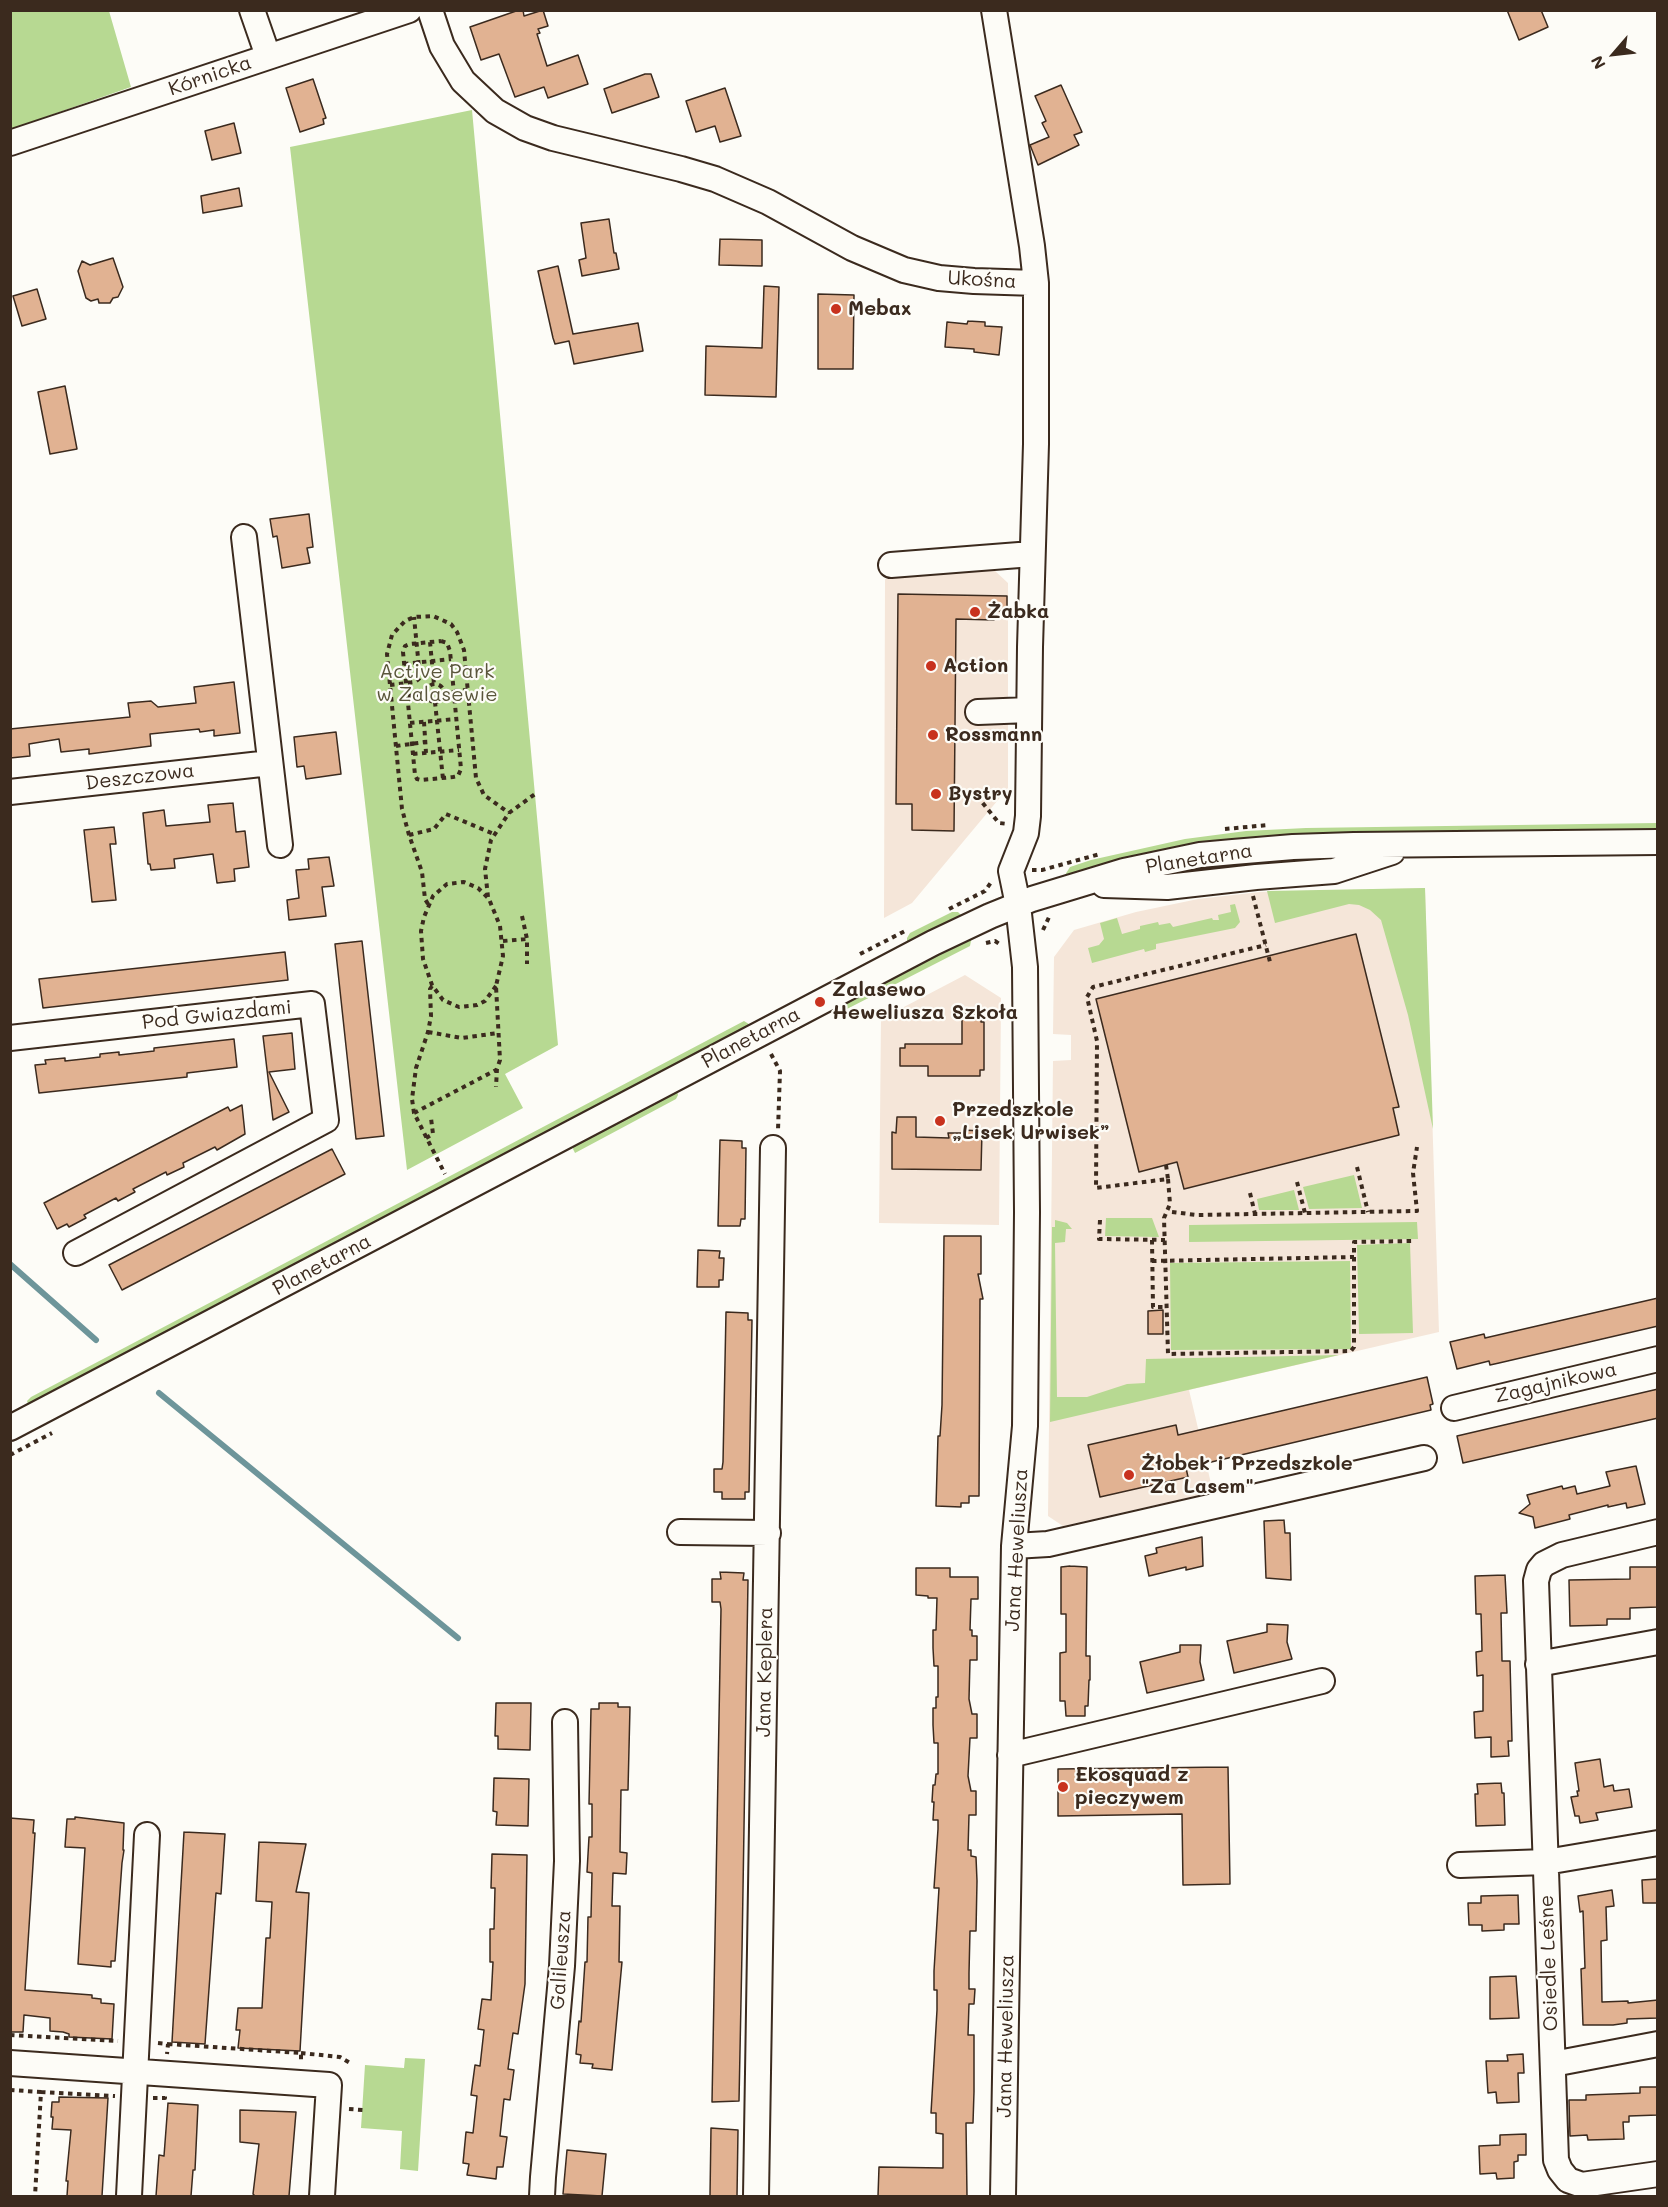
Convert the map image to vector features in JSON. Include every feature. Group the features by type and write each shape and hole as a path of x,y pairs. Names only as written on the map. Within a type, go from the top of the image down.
{"street":[{"path":"252,10 268,56"},
{"name":"Kórnicka","path":"10,143 268,56 360,18 409,10"},
{"name":"Ukośna","path":"430,10 442,46 463,81 495,111 525,128 553,138 716,179 768,202 852,248 904,270 939,278 1036,283 1036,444 1028,816 1026,833 1011,871 1018,905"},
{"path":"994,10 1036,283"},
{"path":"244,537 280,845"},
{"path":"891,565 1032,554"},
{"path":"978,712 1029,710"},
{"name":"Deszczowa","path":"10,792 270,763"},
{"name":"Planetarna","path":"10,1428 933,943 1018,905 1124,871 1200,855 1293,847 1658,842"},
{"name":"Jana Heweliusza","path":"1003,2196 1014,1546 1025,1426 1026,1011 1024,953 1018,905"},
{"name":"Pod Gwiazdami","path":"10,1038 312,1004 326,1120 76,1253"},
{"name":"Jana Keplera","path":"756,2196 773,1148"},
{"name":"Zagajnikowa","path":"1454,1408 1658,1359"},
{"path":"1014,1546 1048,1544 1425,1458"},
{"path":"680,1532 768,1533"},
{"name":"Osiedle Leśne","path":"1658,1532 1562,1555 1544,1564 1539,1570 1536,1581 1556,2160 1568,2180 1582,2185 1658,2174"},
{"path":"1538,1664 1658,1642"},
{"path":"1010,1755 1322,1681"},
{"name":"Galileusza","path":"543,2196 562,1966 567,1862 565,1722"},
{"path":"129,2196 147,1834"},
{"path":"1460,1865 1546,1862 1658,1843"},
{"path":"1553,2064 1658,2044"},
{"path":"10,2063 329,2085 322,2196"}],"path":[{"path":"428,904 425,899 422,872 402,809 387,654 388,644 398,627 414,617 433,616 442,619 457,632 464,650 476,778 484,795 509,813"},
{"path":"390,686 417,682 420,678 414,617"},
{"path":"430,642 434,684"},
{"path":"447,643 451,659 461,769 458,776 417,779 404,664 405,646 417,644 447,643"},
{"path":"404,664 451,659"},
{"path":"434,684 442,688 443,697 430,702 425,694 426,689 434,684"},
{"path":"453,691 468,690"},
{"path":"408,696 425,694"},
{"path":"435,702 443,778"},
{"path":"410,723 456,719"},
{"path":"424,722 426,753"},
{"path":"396,746 425,742"},
{"path":"413,754 459,750"},
{"path":"489,899 485,869 494,834 509,813 535,794"},
{"path":"409,835 434,829 447,814 494,834"},
{"path":"496,986 485,1000 468,1007 450,1005 432,985 421,946 424,917 428,904 439,889 456,882 471,884 484,893 496,912 503,941 502,964 496,986 500,1060 496,1069 496,1087"},
{"path":"1253,891 1270,962"},
{"path":"522,916 527,964"},
{"path":"503,941 526,939"},
{"path":"1168,1179 1096,1188 1097,1041 1087,998 1093,987 1266,945"},
{"path":"432,985 428,1032 416,1068 413,1086 414,1113 445,1174"},
{"path":"428,1032 462,1038 498,1033"},
{"path":"771,1054 780,1071 779,1129 773,1148"},
{"path":"414,1113 496,1069"},
{"path":"426,1138 433,1134 431,1118"},
{"path":"1172,1212 1197,1215 1417,1210 1413,1173 1418,1147"},
{"path":"1166,1165 1170,1204 1164,1218 1168,1354 1351,1351 1354,1347 1354,1242 1412,1241"},
{"path":"1357,1167 1368,1212"},
{"path":"1297,1182 1305,1213"},
{"path":"1250,1193 1255,1214"},
{"path":"1100,1220 1100,1239 1165,1240"},
{"path":"1152,1240 1153,1307 1167,1307"},
{"path":"1152,1261 1354,1257"},
{"path":"10,2035 136,2042"},
{"path":"301,2053 340,2057 350,2063"},
{"path":"10,2090 41,2092 35,2196"}],"shaded area":[{"path":"994,570 1008,583 1008,788 912,903 884,918 885,579"},
{"path":"1425,888 1439,1332 1189,1390 1213,1492 1063,1526 1048,1516 1053,1061 1071,1060 1071,1035 1053,1034 1054,957 1074,930 1136,912 1198,899 1260,892"},
{"name":"Przedszkole „Lisek Urwisek”","path":"965,975 1001,998 999,1225 879,1223 881,1019"}],"green space":[{"path":"10,11 109,11 131,87 11,129"},
{"name":"Active Park w Zalasewie","path":"472,110 558,1045 505,1074 523,1108 407,1170 290,147"},
{"path":"1657,823 1657,831 1139,857 1065,877 1070,867 1091,860 1185,839 1246,831 1306,828"},
{"path":"1342,856 1344,860 1166,876 1167,873 1253,860"},
{"path":"1425,888 1433,1129 1408,1015 1381,920 1370,910 1349,904 1275,923 1267,891"},
{"path":"1235,904 1240,922 1235,928 1156,944 1156,949 1145,952 1144,949 1092,963 1088,948 1099,945 1104,939 1100,923 1117,918 1122,934 1140,929 1140,926 1158,922 1159,925 1170,923 1173,927 1212,918 1219,920 1218,915 1231,912 1230,905"},
{"path":"952,912 958,912 962,916 907,943 910,933"},
{"path":"972,936 970,946 845,1010 840,1009 837,1005"},
{"path":"744,1021 752,1026 29,1407 27,1401 31,1397"},
{"path":"677,1090 676,1099 575,1153 574,1144"},
{"path":"1354,1175 1362,1208 1309,1209 1303,1187"},
{"path":"1294,1190 1299,1210 1259,1210 1257,1199"},
{"path":"1106,1218 1152,1218 1159,1237 1105,1236"},
{"path":"1055,1220 1067,1223 1072,1229 1066,1229 1065,1242 1055,1243 1057,1397 1087,1397 1127,1384 1145,1383 1146,1359 1339,1355 1050,1422 1052,1227 1055,1227"},
{"path":"1417,1222 1418,1239 1189,1242 1189,1225"},
{"path":"1410,1243 1413,1333 1359,1334 1357,1245"},
{"path":"1350,1261 1351,1349 1171,1350 1170,1263"},
{"path":"405,2058 425,2059 418,2171 400,2169 402,2131 361,2128 365,2065 404,2068"}],"building":[{"path":"523,10 524,16 543,10 548,26 538,29 540,33 537,34 547,66 578,55 588,84 548,98 544,87 515,97 499,54 481,60 470,27"},
{"path":"1507,10 1541,10 1548,27 1519,40"},
{"path":"645,74 651,74 659,97 612,113 604,89"},
{"path":"313,79 326,118 323,119 324,124 300,132 286,88"},
{"path":"1061,85 1082,132 1074,135 1079,145 1038,165 1030,145 1049,137 1042,123 1046,121 1035,96"},
{"path":"725,88 741,136 720,142 715,126 696,132 686,101"},
{"path":"234,123 241,153 212,160 205,131"},
{"path":"239,188 242,206 203,213 201,196"},
{"path":"609,219 619,269 582,276 579,260 586,258 581,223"},
{"path":"720,239 762,240 762,266 719,265"},
{"path":"113,258 123,287 118,297 113,298 110,303 99,303 98,299 91,301 86,298 78,271 82,261 90,265"},
{"path":"558,266 573,334 638,323 643,351 574,364 569,341 555,344 538,271"},
{"path":"764,286 779,287 776,397 705,395 706,346 762,348"},
{"path":"37,289 46,319 22,326 13,296"},
{"path":"818,294 854,295 853,369 818,369"},
{"path":"968,321 985,322 985,326 1002,327 999,355 974,352 974,349 945,347 947,322 967,324"},
{"path":"65,386 77,449 50,454 38,392"},
{"path":"309,514 313,547 307,548 310,563 282,568 277,536 273,537 270,519"},
{"path":"898,594 1007,596 1007,611 994,611 994,620 956,619 954,831 912,830 912,804 896,804"},
{"path":"234,682 240,733 214,736 214,730 200,732 199,729 150,734 151,746 89,754 89,749 61,752 59,739 29,744 30,756 10,758 10,729 130,717 128,703 151,701 158,707 196,703 194,687"},
{"path":"336,732 341,774 306,779 304,766 297,767 294,737"},
{"path":"233,803 236,832 245,831 249,867 234,869 235,881 217,883 213,854 174,859 175,868 151,870 148,864 143,813 164,810 166,826 210,822 208,805"},
{"path":"114,827 116,844 110,844 116,900 92,902 84,830"},
{"path":"329,857 334,886 322,887 326,916 289,920 287,900 299,898 296,870 309,869 308,859"},
{"path":"1356,934 1399,1107 1393,1108 1399,1135 1184,1189 1177,1162 1139,1172 1096,999"},
{"path":"362,941 384,1136 356,1139 335,944"},
{"path":"285,952 288,980 43,1008 39,979"},
{"path":"962,1013 981,1014 981,1022 984,1022 984,1070 980,1070 980,1076 928,1076 928,1066 900,1066 900,1048 905,1048 905,1044 962,1044"},
{"path":"292,1033 295,1069 269,1072 289,1112 273,1120 263,1036"},
{"path":"234,1039 237,1067 187,1073 187,1077 39,1093 35,1065 46,1064 45,1060 65,1058 65,1061 100,1057 100,1054 137,1053 154,1051 154,1048"},
{"path":"242,1105 245,1134 217,1150 215,1147 183,1163 184,1167 167,1175 166,1172 133,1189 135,1192 118,1201 116,1198 84,1215 86,1218 69,1227 67,1224 57,1229 44,1203 228,1107 230,1111"},
{"path":"897,1117 916,1117 916,1137 949,1138 948,1133 964,1133 963,1130 982,1131 981,1170 892,1169 892,1132 896,1133"},
{"path":"720,1140 742,1141 742,1148 746,1148 745,1219 741,1219 740,1226 718,1226"},
{"path":"332,1149 345,1174 122,1290 109,1265"},
{"path":"944,1236 981,1236 981,1274 978,1274 983,1299 980,1299 979,1496 969,1496 969,1503 961,1503 961,1507 936,1506 938,1436 940,1436 942,1405"},
{"path":"698,1250 720,1251 719,1258 724,1258 723,1280 719,1280 719,1287 697,1287"},
{"path":"1658,1298 1658,1326 1490,1365 1489,1361 1457,1369 1450,1342 1484,1334 1485,1338"},
{"path":"1163,1310 1163,1334 1148,1334 1148,1311"},
{"path":"726,1312 748,1313 748,1320 752,1320 749,1492 745,1492 745,1499 722,1499 722,1492 714,1492 714,1469 722,1469 723,1462"},
{"path":"1427,1377 1433,1404 1430,1405 1431,1410 1186,1468 1188,1477 1100,1497 1088,1445 1176,1425 1178,1435"},
{"path":"1658,1389 1658,1418 1463,1463 1457,1436"},
{"path":"1636,1466 1645,1504 1627,1508 1626,1503 1608,1507 1608,1505 1569,1515 1570,1519 1535,1528 1533,1517 1519,1513 1530,1504 1527,1495 1562,1486 1563,1489 1575,1486 1577,1494 1610,1486 1606,1472"},
{"path":"1284,1520 1285,1533 1290,1533 1291,1580 1266,1578 1264,1521"},
{"path":"1202,1537 1203,1566 1186,1570 1186,1567 1149,1576 1145,1556 1157,1553 1156,1548"},
{"path":"1061,1567 1087,1567 1086,1656 1090,1656 1090,1680 1085,1716 1066,1716 1065,1701 1060,1701 1060,1653 1066,1652 1066,1614 1061,1614"},
{"path":"1630,1567 1658,1567 1658,1607 1630,1608 1630,1619 1607,1619 1607,1625 1570,1626 1569,1580 1630,1579"},
{"path":"916,1568 950,1568 950,1577 978,1577 978,1599 971,1599 970,1630 972,1630 972,1636 977,1636 977,1660 970,1660 969,1699 972,1714 977,1714 977,1738 970,1738 968,1776 971,1791 976,1791 976,1815 969,1815 968,1850 971,1850 971,1856 976,1857 977,1881 976,1931 970,1931 969,1989 975,1989 974,2004 969,2004 968,2035 974,2035 974,2092 973,2123 966,2123 967,2196 878,2196 879,2167 943,2168 943,2134 936,2133 936,2113 931,2113 937,2010 934,1971 939,1888 934,1888 938,1820 933,1820 934,1802 932,1802 933,1785 935,1785 936,1774 938,1774 938,1743 934,1743 933,1725 933,1708 936,1708 936,1697 938,1697 938,1666 934,1666 933,1648 937,1598 916,1595"},
{"path":"720,1572 744,1573 743,1580 748,1580 739,2101 712,2102 721,1609 720,1602 712,1602 712,1579 721,1579"},
{"path":"1505,1575 1507,1613 1501,1613 1502,1661 1510,1661 1512,1741 1508,1741 1509,1756 1491,1757 1491,1737 1475,1738 1474,1712 1483,1711 1483,1675 1477,1676 1476,1652 1482,1651 1481,1614 1476,1614 1475,1576"},
{"path":"1267,1624 1288,1625 1287,1642 1292,1659 1234,1673 1227,1641 1267,1632"},
{"path":"1180,1645 1201,1645 1200,1662 1204,1680 1147,1693 1140,1662 1180,1652"},
{"path":"496,1703 531,1703 530,1750 498,1749 498,1736 495,1736"},
{"path":"599,1703 618,1703 618,1707 630,1707 628,1790 621,1790 620,1852 627,1853 626,1874 613,1873 612,1906 620,1906 619,1962 622,1962 612,2070 592,2068 593,2064 580,2063 581,2055 576,2054 579,2021 581,2022 585,1962 587,1962 588,1917 591,1917 592,1873 587,1872 589,1837 592,1837 592,1804 589,1804 591,1709 599,1709"},
{"path":"1600,1759 1604,1787 1613,1785 1614,1791 1629,1789 1632,1807 1596,1813 1598,1820 1580,1823 1579,1816 1575,1816 1571,1797 1578,1796 1577,1791 1579,1791 1575,1763"},
{"path":"1228,1767 1230,1884 1183,1885 1182,1814 1058,1816 1058,1769"},
{"path":"494,1778 529,1779 528,1826 496,1825 497,1812 493,1811"},
{"path":"1501,1783 1502,1793 1504,1793 1505,1825 1476,1826 1477,1784"},
{"path":"75,1817 124,1823 115,1961 111,1961 111,1967 78,1964 85,1848 65,1847 67,1819 75,1819"},
{"path":"10,1818 34,1820 25,1990 92,1995 92,1998 101,1999 101,2003 114,2004 112,2039 69,2037 69,2034 63,2032 50,2031 50,2018 24,2015 23,2032 10,2032"},
{"path":"184,1832 225,1834 221,1894 216,1893 205,2044 172,2042"},
{"path":"259,1842 306,1844 296,1892 309,1893 300,2051 238,2048 240,2030 236,2030 238,2008 262,2008 266,1938 270,1938 272,1902 256,1901"},
{"path":"492,1854 527,1855 525,1984 518,2034 513,2033 508,2069 514,2070 510,2100 504,2099 500,2136 507,2137 503,2167 497,2167 496,2179 467,2175 469,2164 463,2163 466,2132 473,2133 477,2096 471,2095 475,2065 480,2066 484,2030 478,2029 482,1999 491,2000 493,1962 490,1962 490,1929 494,1929 495,1888 491,1888"},
{"path":"1658,1879 1658,1903 1643,1903 1642,1880"},
{"path":"1612,1890 1614,1906 1606,1907 1607,1940 1601,1941 1602,2002 1628,2001 1628,2003 1658,2000 1658,2018 1627,2019 1627,2023 1613,2025 1583,2025 1581,1969 1585,1968 1583,1911 1580,1912 1578,1896"},
{"path":"1518,1895 1519,1924 1504,1924 1504,1930 1482,1931 1482,1925 1469,1925 1468,1903 1481,1903 1481,1896"},
{"path":"1516,1976 1519,2018 1490,2019 1490,1977"},
{"path":"1523,2054 1524,2073 1518,2073 1519,2102 1497,2103 1496,2092 1488,2093 1486,2061 1508,2061 1507,2055"},
{"path":"1640,2087 1658,2087 1658,2115 1629,2116 1629,2122 1623,2122 1624,2139 1588,2140 1587,2135 1570,2136 1569,2100 1586,2100 1586,2095 1640,2093"},
{"path":"59,2097 108,2098 102,2196 67,2196 68,2181 66,2181 71,2130 52,2129 53,2117 51,2117 52,2102 59,2102"},
{"path":"168,2103 198,2105 195,2170 193,2170 191,2196 156,2196 159,2155 164,2156"},
{"path":"240,2110 296,2112 289,2196 255,2196 253,2194 259,2144 240,2142"},
{"path":"711,2128 738,2130 737,2196 710,2196"},
{"path":"1526,2134 1526,2155 1518,2155 1518,2161 1514,2162 1514,2178 1497,2179 1496,2173 1480,2174 1479,2146 1500,2145 1500,2135"},
{"path":"567,2150 606,2154 602,2196 563,2194"}],"waterway":[{"path":"10,1264 96,1340"},
{"path":"159,1393 458,1638"}],"place":[{"name":"Mebax","path":"836,309"},
{"name":"Żabka","path":"975,612"},
{"name":"Action","path":"931,666"},
{"name":"Rossmann","path":"933,735"},
{"name":"Bystry","path":"936,794"},
{"name":"Zalasewo Heweliusza Szkoła","path":"820,1002"},
{"name":"Przedszkole „Lisek Urwisek”","path":"940,1121"},
{"name":"Żłobek i Przedszkole \"Za Lasem\"","path":"1129,1475"},
{"name":"Ekosquad z pieczywem","path":"1063,1787"}]}
